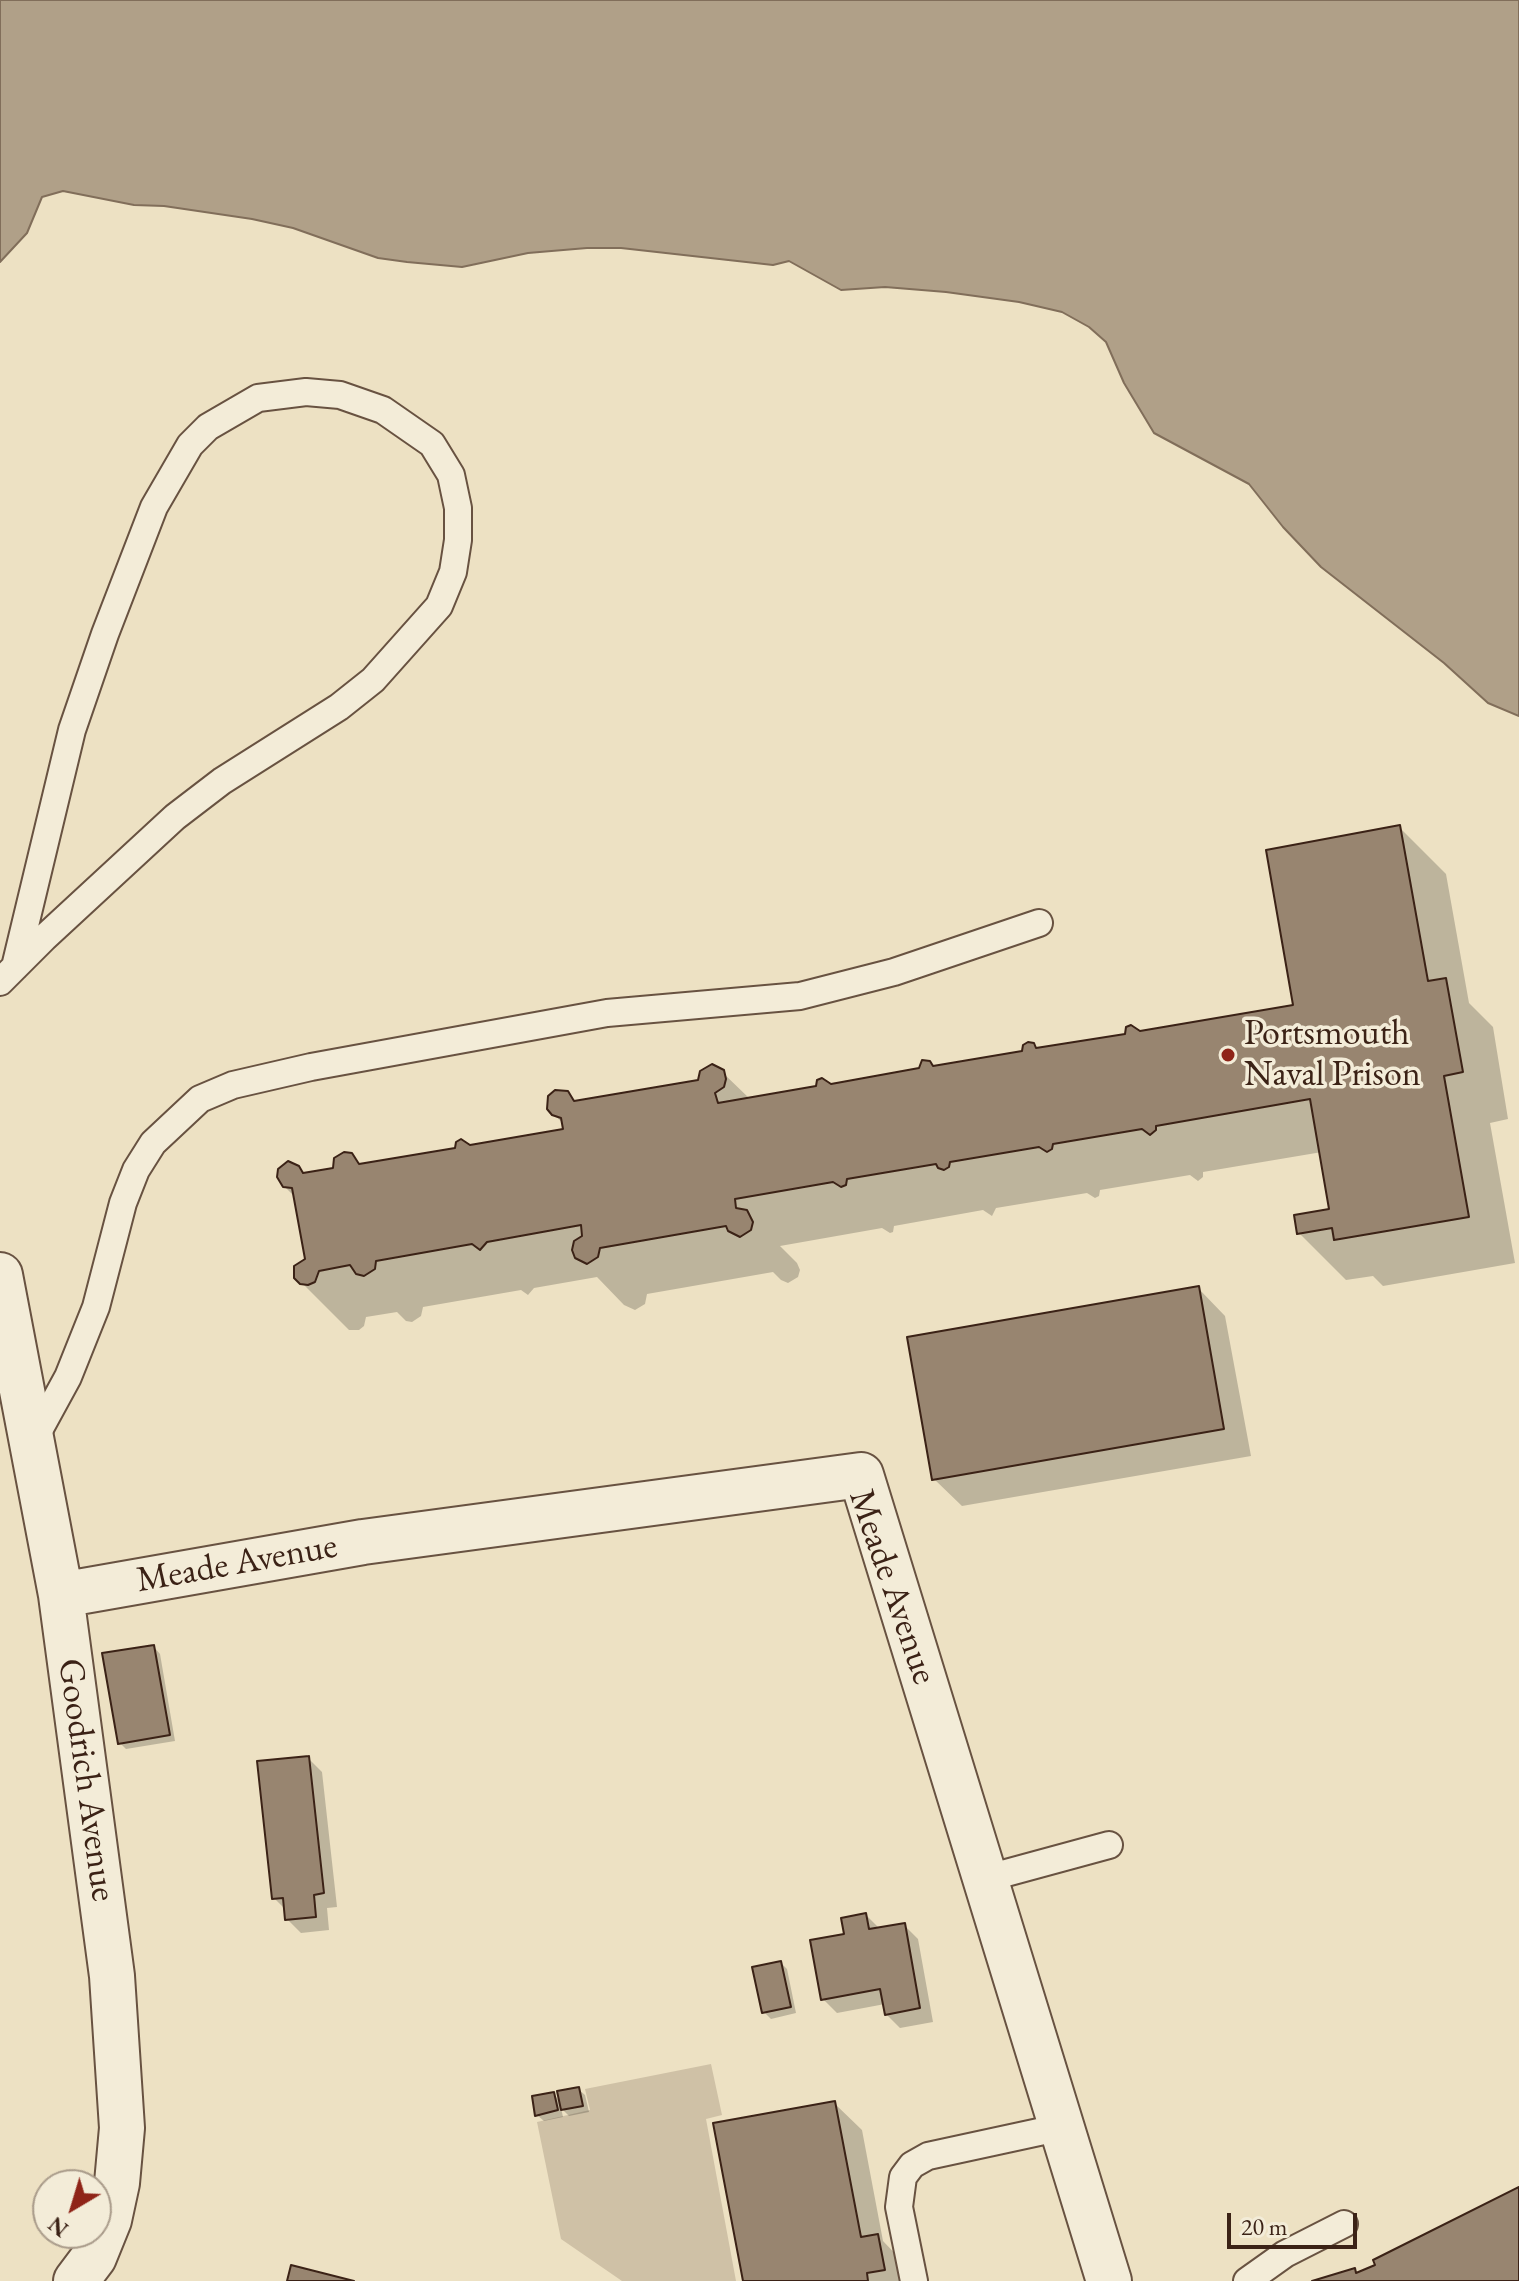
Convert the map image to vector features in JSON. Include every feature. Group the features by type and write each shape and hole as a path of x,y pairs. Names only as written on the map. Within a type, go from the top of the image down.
{"street":[{"name":"Goodrich Avenue","path":"0,1275 61,1595 112,1976 122,2128 117,2183 109,2220 94,2257 76,2281"},
{"name":"Meade Avenue","path":"61,1595 363,1542 861,1475 1109,2281"}],"lane":[{"path":"306,392 340,395 383,410 432,444 451,475 458,508 458,540 453,572 439,606 373,680 339,707 222,781 175,817 7,974 72,730 105,634 154,507 190,445 208,427 258,398 306,392"},
{"path":"32,1443 68,1377 96,1307 123,1203 136,1170 153,1143 200,1099 233,1085 311,1067 591,1016 800,996 894,972 1039,923"},
{"path":"984,1879 1109,1845"},
{"path":"914,2281 899,2207 903,2177 912,2165 928,2156 1062,2127"},
{"path":"1247,2281 1285,2254 1344,2224"}],"shaded area":[{"path":"0,0 1519,0 1519,716 1488,703 1444,663 1321,567 1283,527 1249,484 1154,433 1124,383 1106,342 1089,327 1062,312 1019,302 946,292 885,287 841,290 789,261 773,265 621,248 528,253 462,267 407,262 378,258 293,228 252,219 164,206 134,205 63,191 42,197 27,233 0,262"},
{"path":"711,2064 722,2115 706,2119 736,2281 622,2281 561,2239 537,2122 590,2110 585,2089"}],"building":[{"name":"Portsmouth Naval Prison","path":"1400,825 1428,981 1446,978 1463,1072 1444,1076 1469,1217 1334,1240 1332,1228 1297,1234 1294,1215 1329,1209 1310,1099 1156,1126 1150,1135 1142,1129 1053,1144 1047,1152 1039,1147 950,1162 944,1170 936,1164 847,1179 846,1185 841,1187 833,1182 735,1199 736,1208 747,1210 753,1222 751,1230 740,1237 728,1231 726,1226 600,1248 598,1257 587,1264 575,1258 572,1250 574,1241 582,1236 581,1225 487,1242 480,1250 472,1244 376,1261 375,1269 364,1276 356,1274 350,1265 319,1271 315,1282 308,1285 300,1284 294,1278 294,1266 305,1259 292,1188 283,1187 277,1177 278,1169 288,1161 299,1166 303,1173 333,1168 334,1158 344,1152 352,1153 359,1164 455,1148 456,1142 461,1139 470,1145 563,1129 561,1118 547,1109 548,1096 555,1090 568,1091 574,1101 698,1080 700,1071 712,1064 724,1070 726,1079 724,1087 715,1093 718,1103 816,1086 817,1080 822,1078 831,1084 919,1068 922,1060 930,1061 933,1066 1022,1051 1023,1045 1028,1042 1034,1043 1036,1048 1125,1034 1126,1027 1131,1025 1140,1031 1293,1005 1266,850"},
{"path":"1199,1286 1224,1429 932,1480 907,1337"},
{"path":"154,1645 170,1735 118,1744 102,1653"},
{"path":"309,1756 324,1893 314,1895 316,1917 285,1920 283,1898 272,1899 257,1761"},
{"path":"866,1913 869,1929 905,1923 920,2008 885,2015 880,1989 821,2000 810,1940 844,1934 841,1918"},
{"path":"781,1961 791,2007 762,2013 752,1967"},
{"path":"579,2087 583,2106 561,2110 557,2091"},
{"path":"554,2092 558,2110 535,2116 532,2096"},
{"path":"835,2101 861,2237 878,2234 885,2270 867,2273 868,2281 743,2281 713,2123"},
{"path":"1519,2187 1519,2281 1312,2281 1355,2268 1356,2273 1375,2265 1373,2260"},
{"path":"291,2265 354,2281 287,2281"}],"place":[{"name":"Portsmouth Naval Prison","path":"1228,1055"}]}
